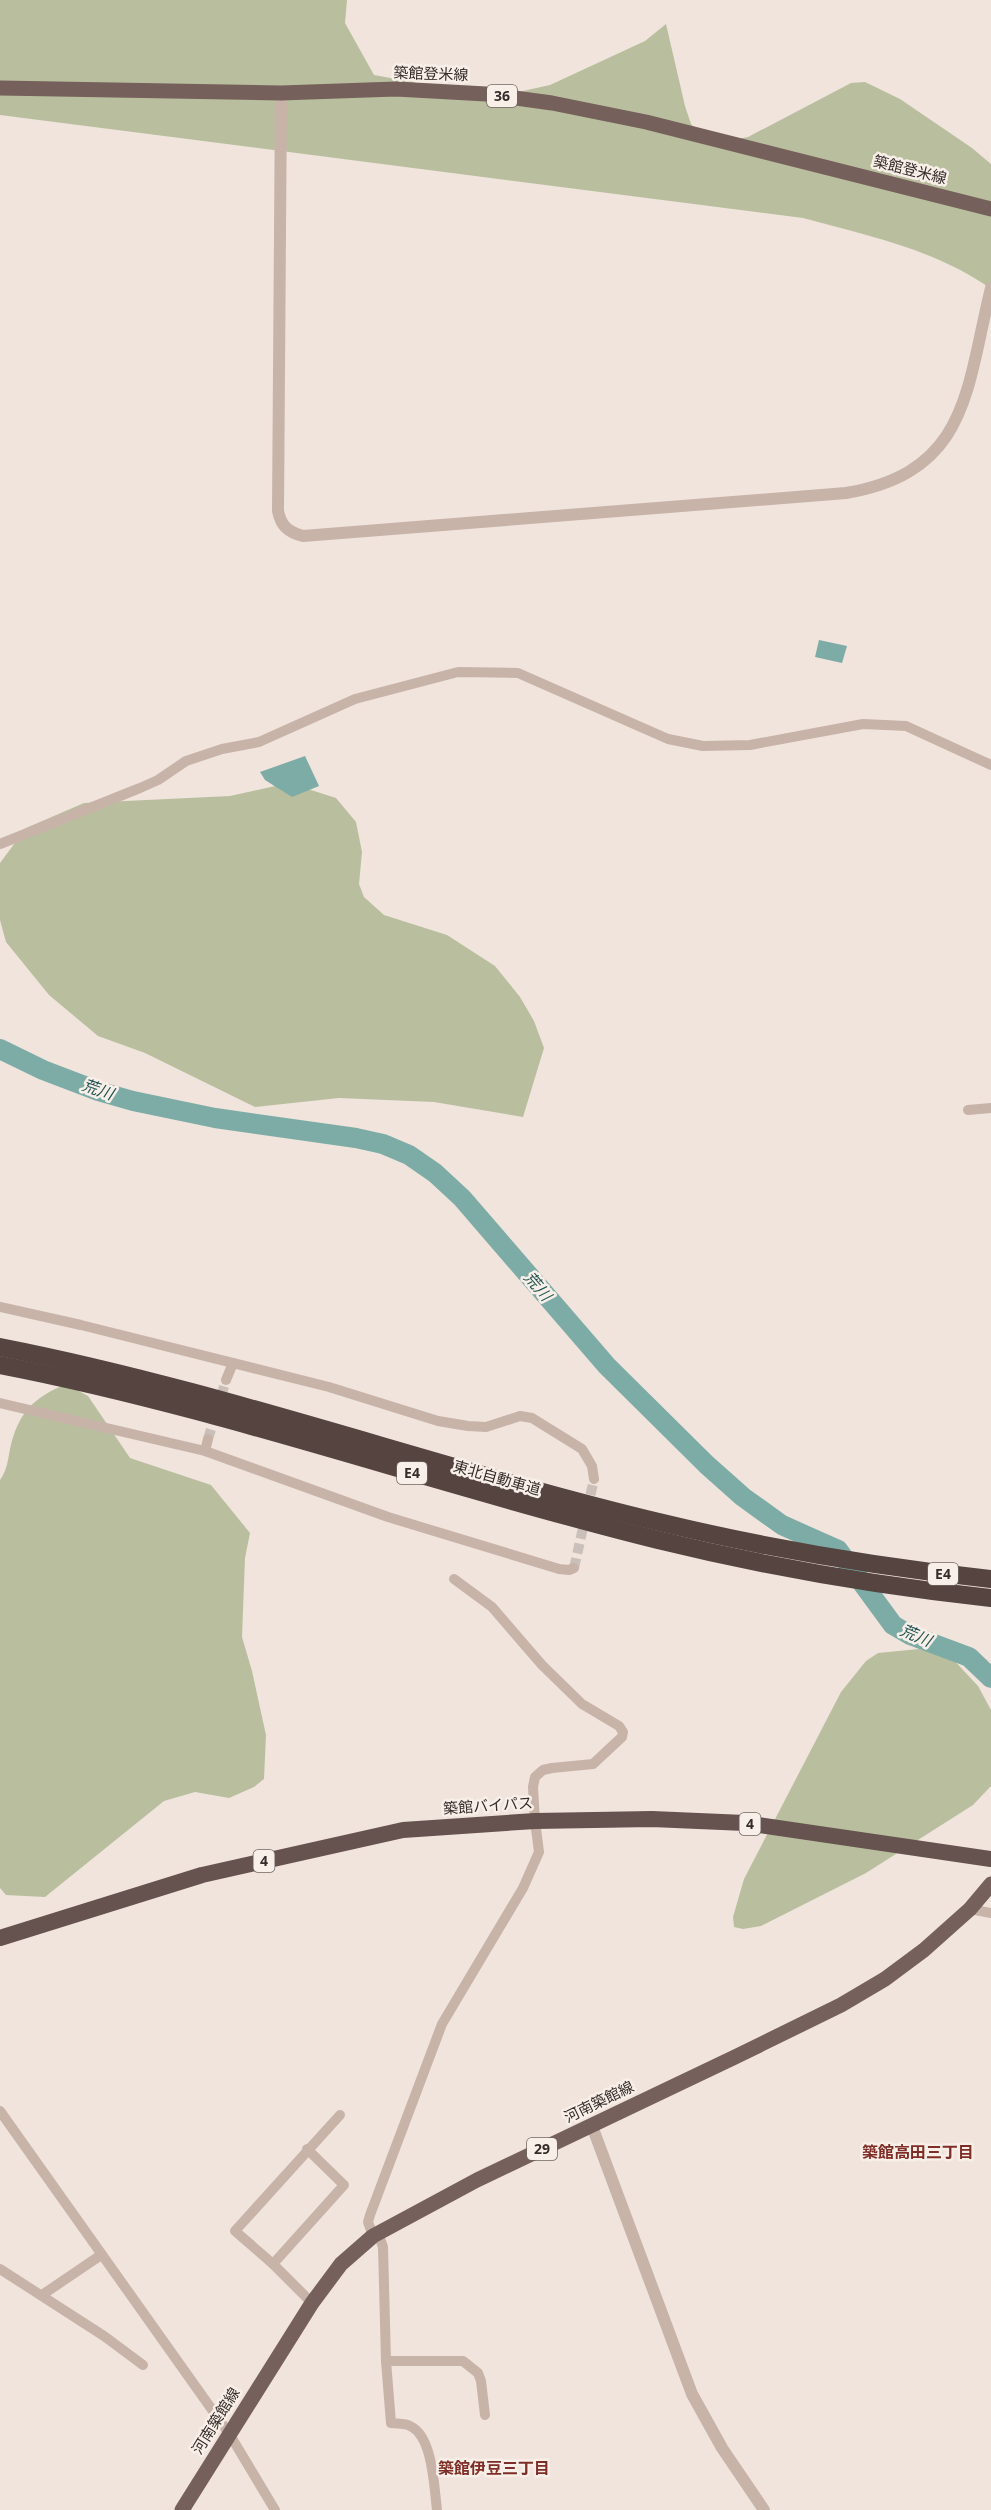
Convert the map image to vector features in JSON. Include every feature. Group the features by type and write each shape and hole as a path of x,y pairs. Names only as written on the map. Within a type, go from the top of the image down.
{"highway":[{"name":"東北自動車道","path":"0,1347 142,1378 662,1523 810,1555 895,1569 991,1579"},
{"name":"東北自動車道","path":"0,1365 140,1396 534,1508 659,1540 825,1575 908,1589 991,1598"},
{"name":"築館バイパス","path":"0,1938 202,1875 403,1830 535,1821 652,1819 745,1823 991,1859"}],"main road":[{"name":"築館登米線","path":"0,88 281,93 396,89 486,94 552,103 646,122 991,209"},
{"name":"河南築館線","path":"182,2510 312,2303 341,2264 376,2235 477,2180 830,2010 876,1984 924,1950 970,1909 991,1884"}],"street":[{"path":"281,93 278,511 280,521 292,533 303,536 846,493 875,488 906,475 930,457 950,433 962,409 991,288"},
{"path":"0,844 158,780 186,761 222,749 259,742 356,699 458,672 518,673 668,739 703,746 750,745 863,724 906,726 991,765"},
{"path":"968,1110 991,1108"},
{"path":"0,1307 81,1324 329,1387 438,1421 486,1427 520,1416 532,1418 582,1449 592,1466 594,1479"},
{"path":"226,1380 233,1363"},
{"path":"0,1403 205,1451 388,1517 559,1569 574,1568"},
{"path":"205,1451 208,1440"},
{"path":"437,2510 428,2450 422,2436 410,2426 391,2423 386,2361 383,2247 368,2222 442,2024 523,1888 539,1852 533,1787 535,1777 543,1770 593,1764 622,1737 623,1732 619,1726 575,1698 523,1644 492,1607 454,1579"},
{"path":"970,1909 991,1913"},
{"path":"0,2111 230,2435 275,2510"},
{"path":"312,2303 273,2264 235,2232 307,2149 340,2115"},
{"path":"592,2126 692,2394 722,2448 764,2510"},
{"path":"273,2264 344,2185 307,2149"},
{"path":"42,2295 101,2255"},
{"path":"0,2269 42,2295 143,2365"},
{"path":"386,2361 463,2361 478,2373 485,2415"}],"green space":[{"path":"0,0 347,0 345,23 374,75 495,97 550,85 645,41 666,24 691,124 701,135 722,142 748,137 851,83 865,82 900,99 972,148 991,164 991,289 970,275 924,254 803,218 0,115"},
{"path":"289,783 336,798 356,822 362,852 359,884 364,897 384,915 447,935 495,966 520,997 534,1021 544,1048 523,1117 434,1102 339,1098 255,1107 145,1053 98,1036 49,995 6,942 0,920 0,863 26,828 84,803 230,796"},
{"path":"66,1384 88,1396 130,1458 211,1485 250,1533 245,1558 242,1637 266,1735 264,1779 254,1787 229,1798 195,1792 164,1801 45,1897 6,1895 0,1888 0,1480 6,1469 13,1436 23,1416 44,1395"},
{"path":"919,1649 949,1655 978,1686 991,1710 991,1786 973,1805 866,1873 761,1926 743,1929 734,1927 733,1917 744,1879 841,1692 866,1661 878,1653"}],"water":[{"path":"819,640 847,646 842,663 815,657"},
{"path":"305,756 319,786 292,797 265,780 260,772"}],"waterway":[{"name":"荒川","path":"0,1049 43,1070 98,1091 133,1101 215,1118 356,1138 383,1144 409,1155 435,1173 462,1198 607,1366 707,1465 743,1497 782,1525 838,1550 893,1625 910,1635 969,1657 991,1678"}],"tunnel":[{"path":"208,1439 226,1380"},
{"path":"574,1568 594,1479"}],"district":[{"name":"築館高田三丁目","path":"918,2152"},
{"name":"築館伊豆三丁目","path":"494,2468"}]}
